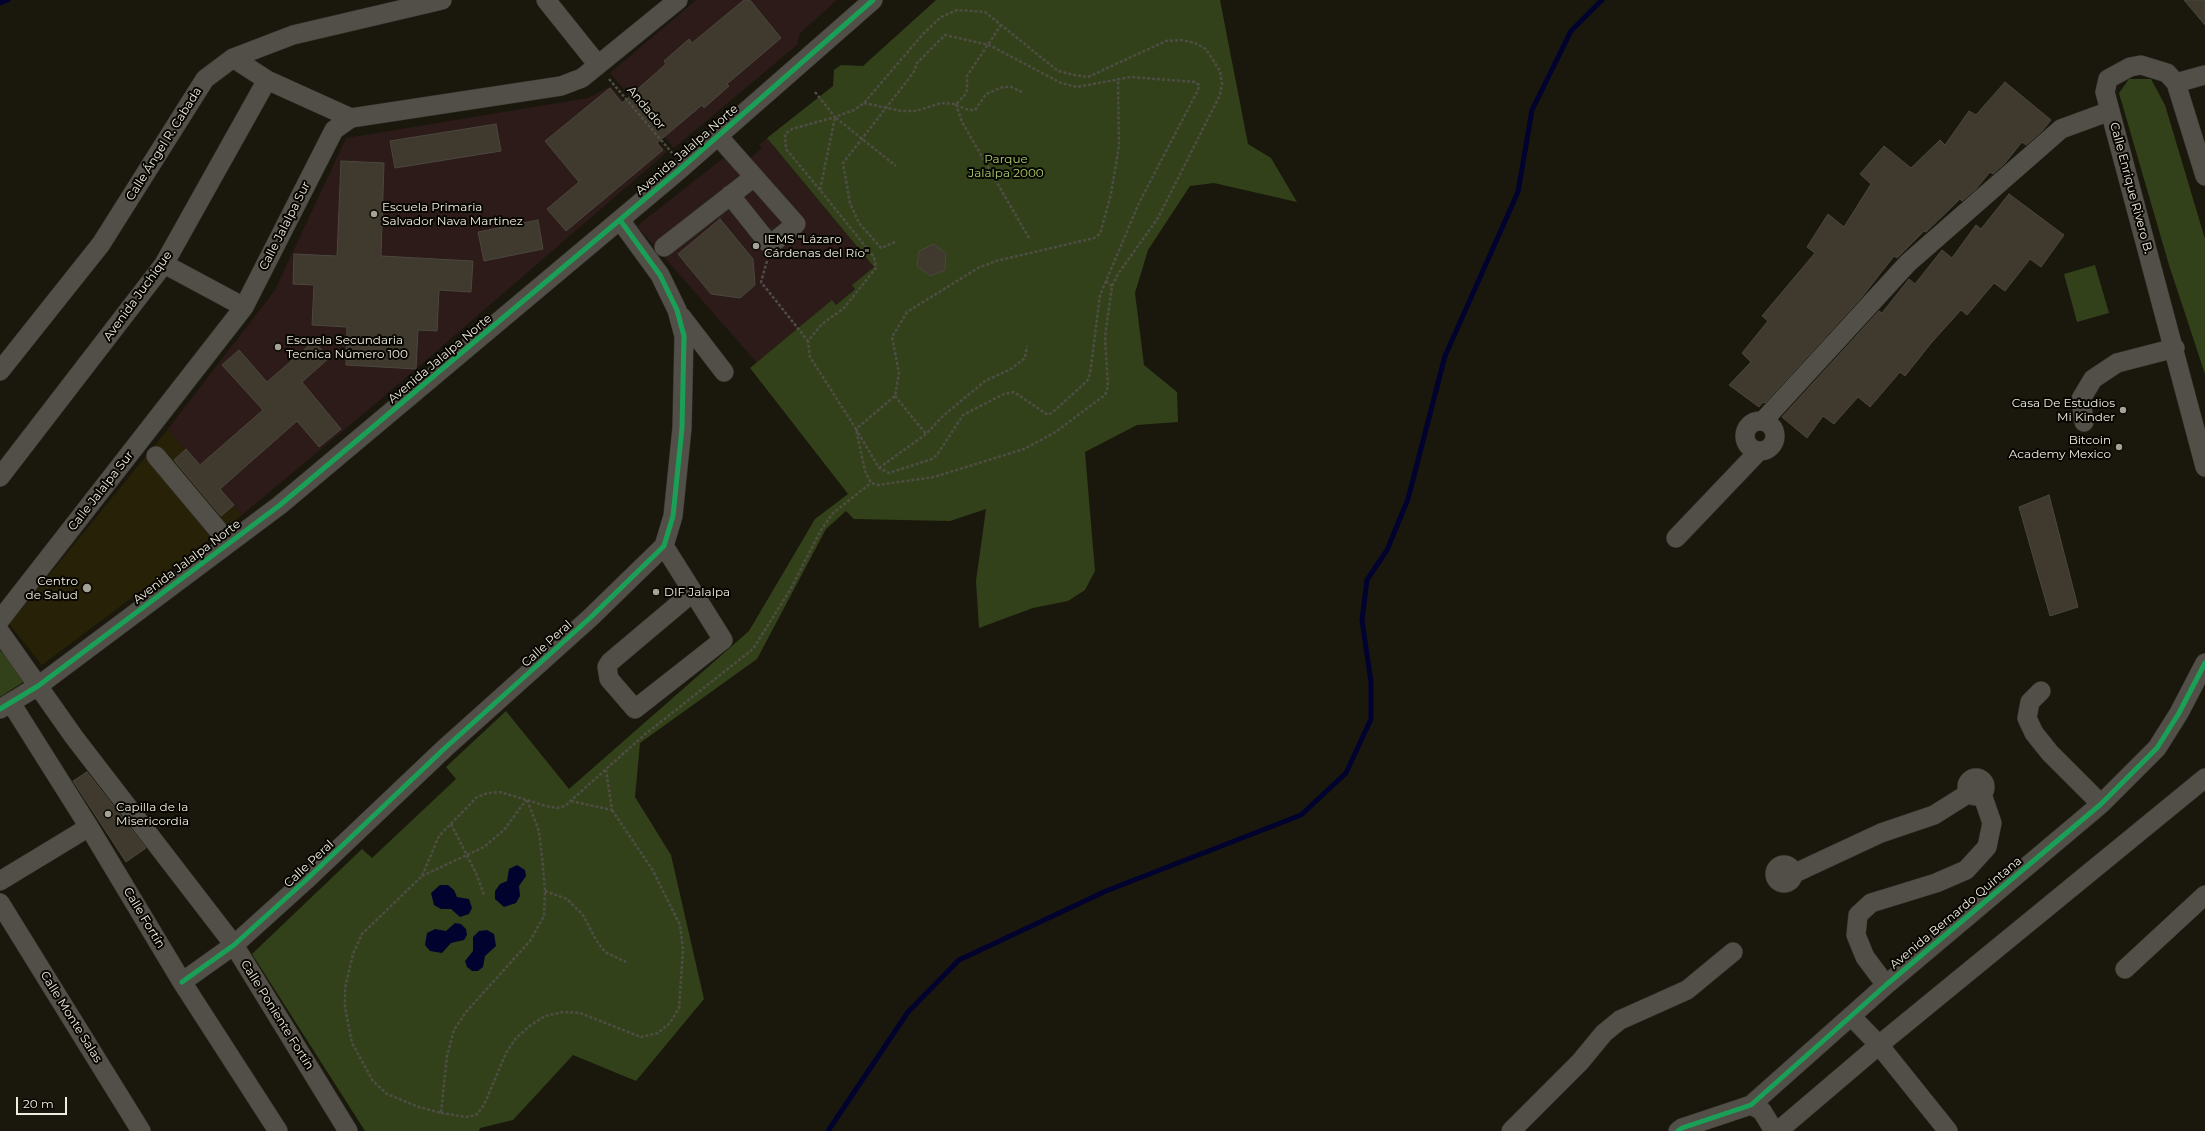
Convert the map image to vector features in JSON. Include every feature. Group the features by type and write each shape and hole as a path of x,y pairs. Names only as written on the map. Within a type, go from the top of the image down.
{"street":[{"name":"Calle Ángel R. Cabada","path":"0,371 101,244 205,79 233,58 293,35 442,0"},
{"path":"546,0 601,69"},
{"name":"Avenida Jalalpa Norte","path":"5,706 38,686 280,505 620,220 873,0"},
{"name":"Calle Jalalpa Sur","path":"0,620 244,307 334,130 351,118 561,86 601,69 669,3"},
{"path":"233,58 267,80 351,118"},
{"name":"Calle Enrique Rivero B.","path":"2176,83 2167,73 2153,67 2141,65 2121,70 2108,78 2105,92 2175,348 2205,467"},
{"path":"2205,75 2176,83 2205,176"},
{"name":"Avenida Juchique","path":"0,477 164,264 267,80"},
{"path":"1676,538 1758,452 1768,450 1775,442 1775,431 1768,423 1763,421 1908,263 2061,129 2110,111"},
{"path":"718,136 796,224 770,245 730,195"},
{"path":"664,247 754,177"},
{"name":"Calle Peral","path":"182,982 234,945 306,880 445,748 590,618 664,546 673,516 682,428 684,336 677,310 660,275 620,220"},
{"path":"164,264 244,307"},
{"path":"677,310 724,372"},
{"path":"2084,422 2081,399 2093,379 2117,363 2175,348"},
{"path":"156,456 229,543"},
{"path":"664,546 693,592 723,640 635,709 609,679 607,667 610,662 693,592"},
{"name":"Calle Poniente Fortín","path":"0,632 74,737 234,945 348,1131"},
{"name":"Avenida Bernardo Quintana","path":"1678,1131 1682,1128 1751,1105 1886,985 2101,804 2157,748 2179,713 2205,663"},
{"path":"2041,691 2030,702 2027,718 2034,733 2050,753 2101,804"},
{"name":"Calle Fortín","path":"5,706 89,827 182,982 278,1131"},
{"path":"1778,1131 1879,1045 2205,778"},
{"path":"1793,874 1881,833 1934,815 1976,793 1992,823 1987,847 1966,870 1936,882 1870,904 1858,915 1856,935 1865,958 1886,985"},
{"path":"0,881 89,827"},
{"path":"2125,969 2205,895"},
{"name":"Calle Monte Salas","path":"0,903 141,1131"},
{"path":"1511,1131 1580,1062 1604,1033 1620,1020 1687,990 1733,952"},
{"path":"1851,1016 1879,1045 1948,1131"},
{"path":"1751,1105 1762,1111 1774,1131"}],"path":[{"path":"808,341 822,324 843,310 876,268 874,257 786,150 785,134 792,129 835,118 854,110 864,103 913,45 941,18 957,10 985,12 1058,71 1075,76 1088,77 1166,41 1181,40 1195,43 1206,49 1220,71 1222,84 1220,95 1158,218 1118,274 1112,286 1105,337 1108,388 1105,394 1097,402 1054,433 1024,449 934,477 878,485 871,483 865,471 856,429"},
{"path":"956,104 965,95 968,84 967,76 1001,25"},
{"path":"770,245 761,282 808,341 810,357 879,468 889,473 932,459 937,455 963,415 1004,394 1014,392 1048,415 1087,381 1090,374 1100,295 1139,203 1199,85 1195,82 1130,77 1118,78 1077,87 1061,83 988,44 945,35 916,64 915,70 863,140 843,163 850,203 859,223 881,248 896,242"},
{"path":"856,429 895,396 899,373 892,337 907,312 978,268 996,261 1094,238 1100,234 1111,194 1119,146 1118,78"},
{"path":"864,103 916,112 941,103 956,104 970,110 975,110 986,94 1003,87 1011,87 1022,92"},
{"path":"814,92 835,118 896,166"},
{"path":"956,104 962,122 1029,238"},
{"path":"820,190 835,118"},
{"path":"1106,281 1112,286"},
{"path":"879,468 926,434 943,416 985,381 1011,369 1025,358 1027,346"},
{"path":"895,396 926,434"},
{"path":"422,876 439,836 477,797 488,793 500,792 557,808 565,806 643,736 753,649 790,590 820,530 833,513 871,483"},
{"path":"527,800 504,830 484,847 422,876 362,934 348,972 345,1007 352,1043 373,1081 387,1094 419,1107 441,1113 466,1117 476,1115 484,1105 506,1053 516,1038 531,1024 545,1016 563,1012 580,1013 641,1037 658,1034 670,1024 680,1008 683,950 680,925 652,869 612,810 606,769"},
{"path":"441,1113 447,1056 454,1030 466,1012 530,941 544,916 545,891 538,831 527,800"},
{"path":"571,800 612,810"},
{"path":"451,824 476,873 484,896"},
{"path":"545,891 566,899 583,915 596,940 605,952 626,962"}],"shaded area":[{"path":"696,0 837,0 800,33 797,45 674,148 610,73"},
{"path":"611,86 667,152 374,405 242,515 168,429 275,290 346,138 588,98"},
{"name":"IEMS \"Lázaro Cárdenas del Río\"","path":"767,138 874,267 853,285 855,288 836,305 832,301 757,363 637,226 722,159 739,159 743,164 762,148 759,145"},
{"path":"168,429 242,515 42,665 9,624"},
{"path":"517,865 525,870 526,876 519,886 520,896 516,903 504,907 495,899 495,891 500,884 507,881 509,869"},
{"path":"440,885 448,885 454,890 457,897 469,899 472,908 469,914 460,917 451,909 441,909 434,905 431,893"},
{"path":"455,923 461,924 466,929 467,935 464,940 451,943 442,953 430,951 425,945 427,933 435,929 446,931"},
{"path":"487,930 494,934 496,946 485,956 483,967 478,971 472,971 467,967 465,961 473,951 473,937 479,931"}],"green space":[{"name":"Parque Jalalpa 2000","path":"936,0 1220,0 1248,144 1271,158 1297,202 1214,183 1190,186 1148,250 1135,293 1144,365 1177,392 1178,422 1137,425 1085,452 1095,571 1085,590 1068,601 1033,608 979,628 976,581 986,509 950,521 854,519 846,511 826,529 757,659 640,743 635,797 671,855 704,999 636,1081 573,1055 513,1120 480,1128 479,1131 365,1131 252,954 362,849 372,858 456,779 446,767 506,711 569,789 749,631 815,519 848,494 750,368 832,300 836,305 855,289 852,285 874,267 767,138 833,86 834,70 841,65 863,66"},
{"path":"2129,79 2151,79 2165,105 2205,239 2205,374 2169,265 2119,93"},
{"path":"2095,265 2109,313 2077,322 2064,274"},
{"path":"0,650 25,681 0,697"}],"building":[{"path":"744,0 750,0 781,38 727,84 729,86 704,108 702,105 657,143 663,150 566,231 547,209 579,182 545,141 610,88 622,103 666,64 664,61 689,39 692,43"},
{"path":"2184,0 2205,0 2205,25"},
{"path":"2005,82 2051,120 2042,131 2026,145 2022,142 2005,163 1993,174 1990,172 1976,189 1962,201 1960,199 1926,232 1924,231 1897,258 1894,256 1862,297 1765,403 1763,402 1759,407 1729,385 1751,362 1742,353 1768,321 1762,316 1815,253 1807,247 1828,214 1844,227 1871,184 1860,174 1884,146 1911,168 1940,140 1945,145 1969,111 1976,115"},
{"path":"496,124 501,151 395,168 390,141"},
{"path":"341,161 384,163 381,256 473,261 471,292 439,290 437,331 418,330 416,369 346,365 347,327 312,325 314,285 293,284 294,254 337,256"},
{"path":"2009,194 2064,235 2041,267 2030,259 2005,291 1994,283 1967,315 1961,310 1932,342 1905,376 1900,372 1870,407 1858,397 1834,424 1823,416 1807,438 1782,417 1879,311 1882,313 1909,279 1915,284 1942,250 1952,258 1976,225 1981,229"},
{"path":"720,219 753,259 755,285 740,298 711,294 678,254"},
{"path":"538,220 543,249 484,261 478,232"},
{"path":"934,244 946,254 945,270 930,276 917,266 919,251"},
{"path":"314,341 329,358 302,382 341,429 319,447 297,421 220,489 234,505 221,516 174,460 186,449 200,465 263,410 222,365 239,350 267,382"},
{"path":"2049,495 2078,607 2050,616 2019,507"},
{"name":"Capilla de la Misericordia","path":"87,772 146,848 126,862 73,781"}],"waterway":[{"path":"0,3 8,0"},
{"path":"828,1131 908,1012 959,960 1106,891 1301,815 1346,773 1371,719 1371,682 1362,620 1367,580 1387,550 1408,499 1445,356 1518,192 1532,110 1571,31 1602,0"}],"cycle path":[{"path":"0,709 38,686 280,505 678,171 873,0"},
{"path":"182,982 234,945 306,880 445,748 590,618 664,546 673,516 682,428 684,336 677,310 660,275 620,220"},
{"path":"1678,1131 1682,1128 1751,1105 1886,985 2101,804 2157,748 2179,713 2205,663"}],"place":[{"name":"Escuela Primaria Salvador Nava Martinez","path":"374,214"},
{"name":"IEMS \"Lázaro Cárdenas del Río\"","path":"756,246"},
{"name":"Escuela Secundaria Tecnica Número 100","path":"278,347"},
{"name":"Casa De Estudios Mi Kinder","path":"2123,410"},
{"name":"Bitcoin Academy Mexico","path":"2119,447"},
{"name":"Centro de Salud","path":"87,588"},
{"name":"DIF Jalalpa","path":"656,592"},
{"name":"Capilla de la Misericordia","path":"108,814"}]}
